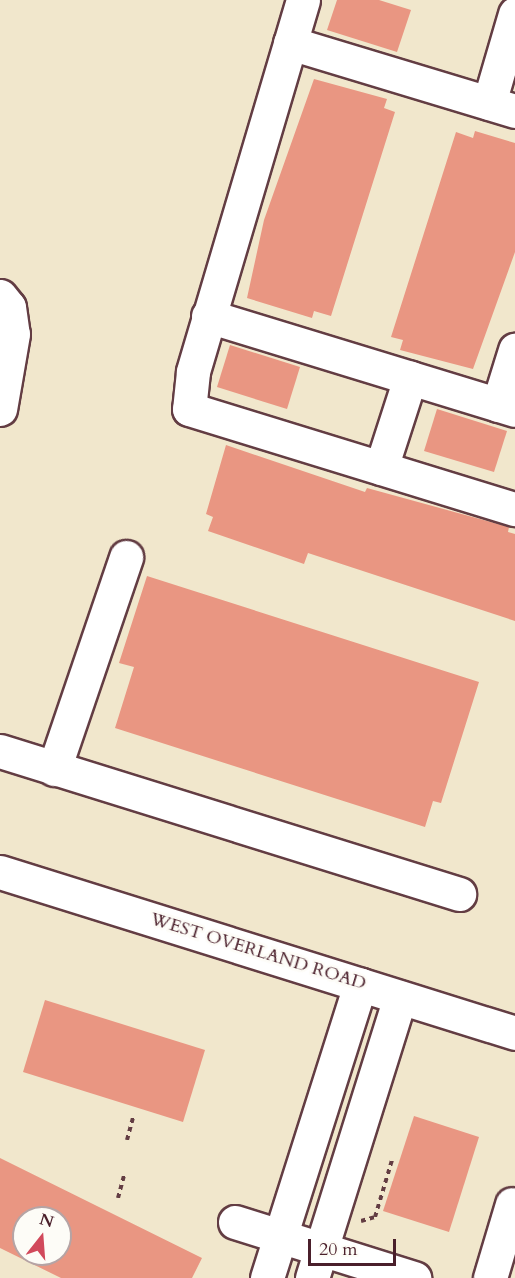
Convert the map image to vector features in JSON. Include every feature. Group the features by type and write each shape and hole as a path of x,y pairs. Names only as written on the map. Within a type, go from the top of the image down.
{"street":[{"path":"303,0 208,316 189,409 515,509"},
{"path":"496,0 515,6"},
{"path":"290,43 502,107 515,14"},
{"path":"0,296 9,307 13,334 0,409"},
{"path":"208,316 506,408 515,350"},
{"path":"381,468 410,378"},
{"path":"54,769 126,558"},
{"path":"2,758 54,769 459,894"},
{"name":"WEST OVERLAND ROAD","path":"0,872 515,1033"},
{"path":"267,1278 360,984"},
{"path":"317,1264 400,997"},
{"path":"490,1278 512,1203"},
{"path":"235,1222 280,1237 317,1264 414,1278"}],"path":[{"path":"127,1140 133,1118"},
{"path":"358,1220 367,1223 375,1217 392,1160"},
{"path":"118,1198 124,1175"}],"building":[{"path":"337,0 379,0 411,10 397,52 327,30"},
{"path":"314,79 387,99 384,108 395,112 331,316 314,311 312,318 247,298 264,220"},
{"path":"475,131 515,143 515,252 473,369 400,350 403,340 391,337 456,132 473,138"},
{"path":"230,345 300,367 287,409 217,387"},
{"path":"437,409 507,431 494,472 424,451"},
{"path":"226,445 365,492 367,488 509,527 508,532 515,534 515,621 308,553 304,564 208,531 213,517 206,514"},
{"path":"147,576 479,682 441,803 433,801 425,827 115,728 134,667 119,663"},
{"path":"45,1000 205,1050 183,1122 23,1072"},
{"path":"414,1116 479,1137 449,1232 383,1211"},
{"path":"0,1158 202,1258 192,1278 61,1278 37,1266 72,1266 72,1206 12,1206 12,1254 0,1248"}]}
